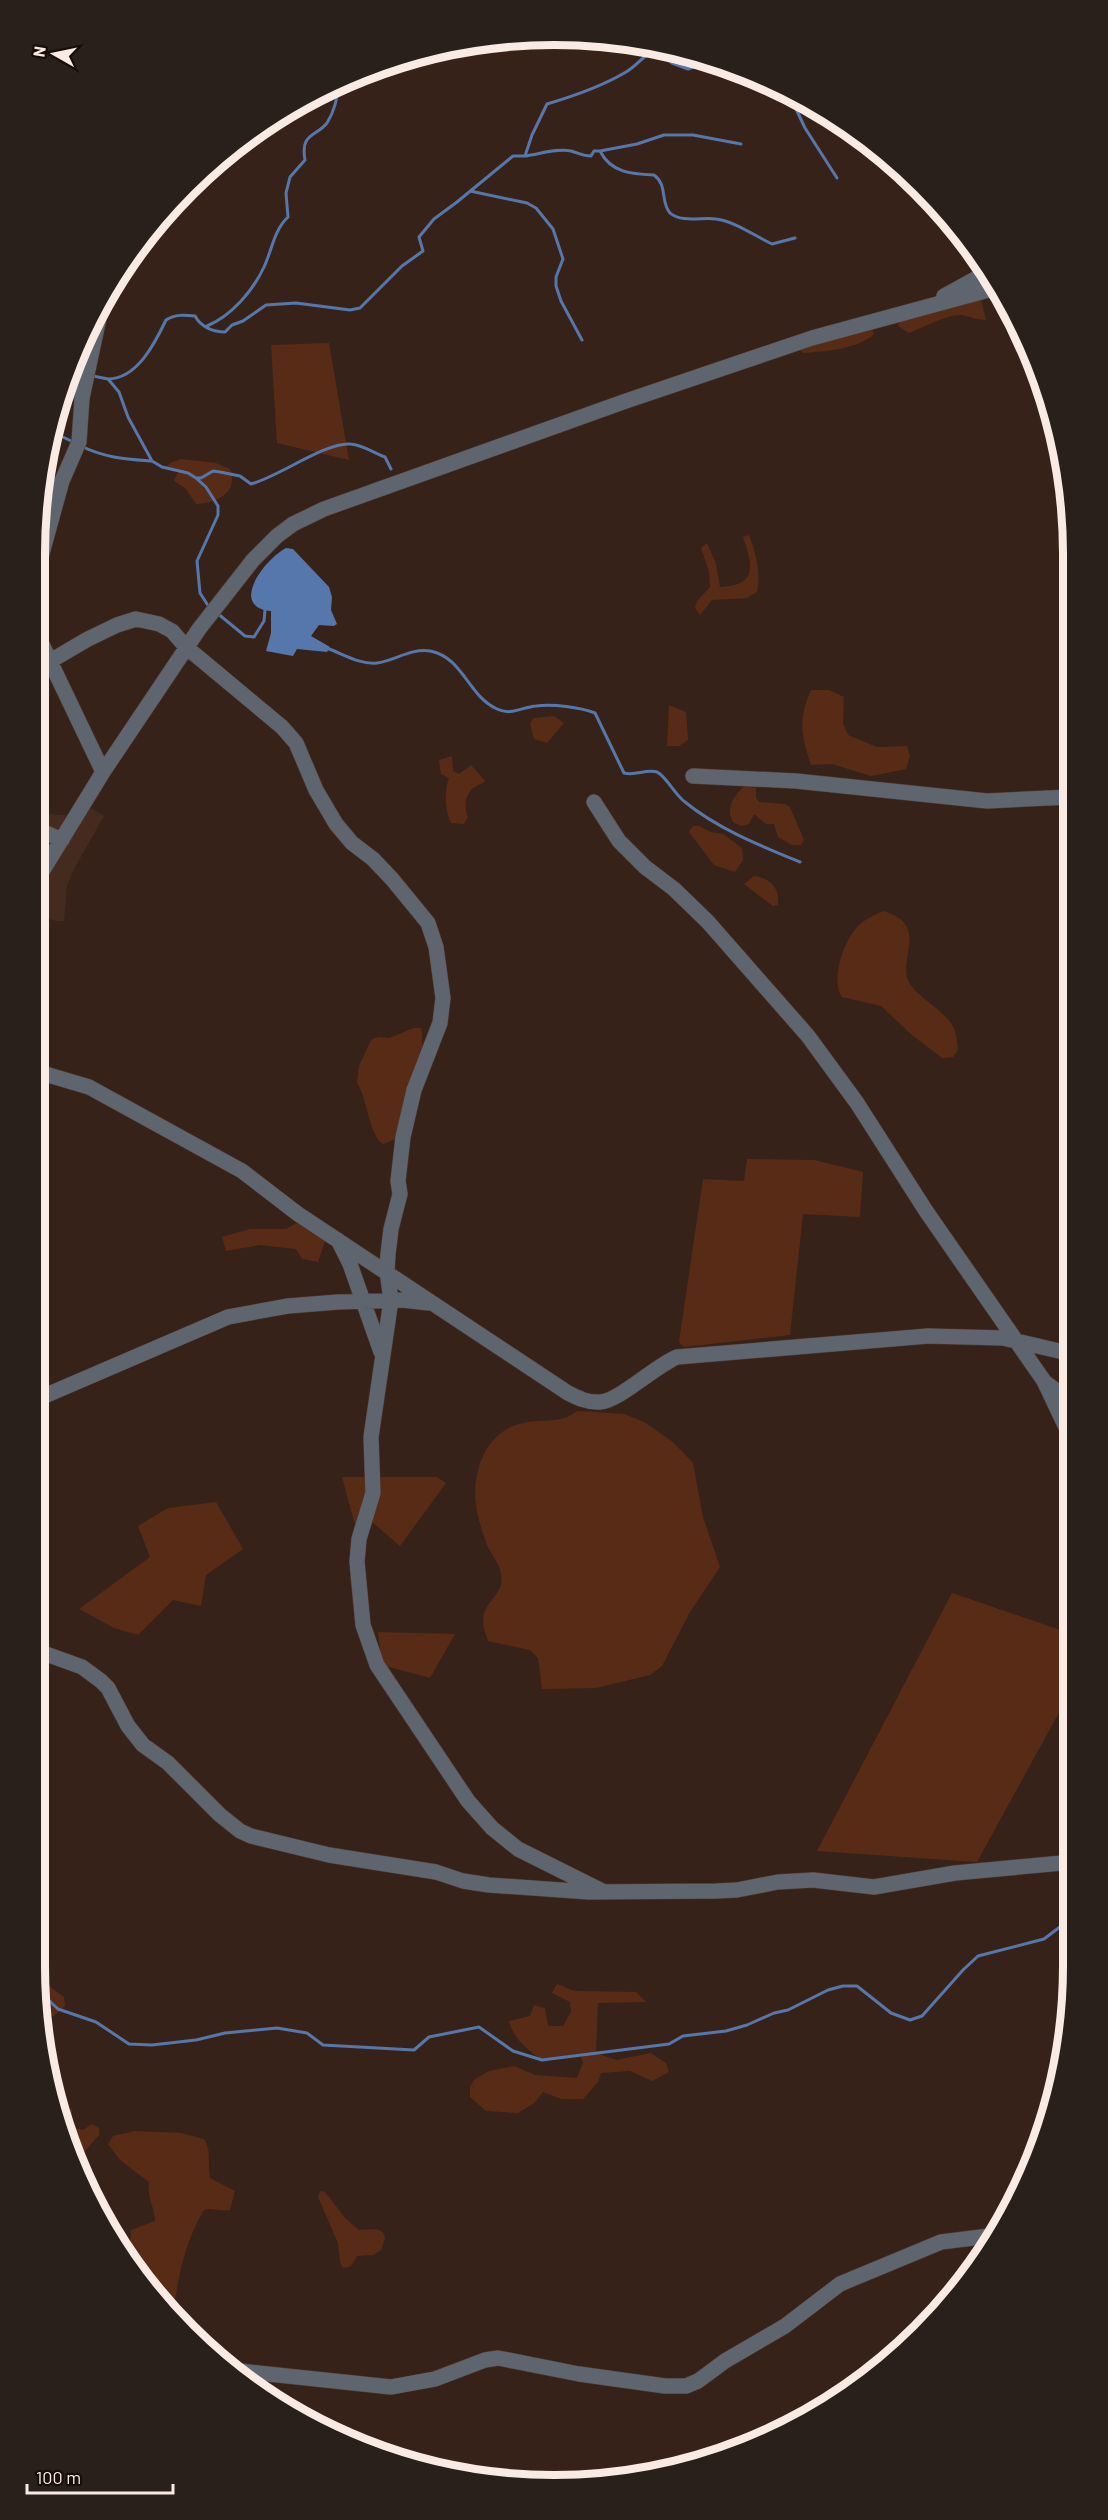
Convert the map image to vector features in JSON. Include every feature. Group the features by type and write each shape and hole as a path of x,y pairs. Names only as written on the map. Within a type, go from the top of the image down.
{"street":[{"path":"929,305 980,276"},
{"path":"45,866 186,647 261,552 285,529 324,509 647,393 812,338 989,290"},
{"path":"45,544 62,481 80,442 82,398 96,330"},
{"path":"45,665 88,639 136,619 159,624 172,632 186,647 282,726 296,743 316,790 336,824 352,843 373,859 416,906 428,923 436,948 443,998 440,1023 414,1090 403,1137 398,1181 400,1194 391,1229 387,1272 391,1300 371,1437 373,1493 359,1539 357,1562 363,1625 377,1665 468,1801 492,1828 518,1849 604,1892"},
{"path":"45,650 104,772"},
{"path":"693,777 796,782 987,801 1063,797"},
{"path":"594,802 619,841 708,922 808,1036 857,1103 1014,1341 1044,1381 1063,1421"},
{"path":"45,833 62,840"},
{"path":"45,1074 89,1088 242,1171 338,1240 568,1393 585,1401 597,1403 608,1401 663,1363 677,1357 928,1336 969,1336 1014,1341 1063,1352"},
{"path":"338,1240 350,1264 375,1331 382,1361"},
{"path":"45,1395 228,1317 288,1306 362,1301 391,1300 435,1304"},
{"path":"1044,1381 1063,1395"},
{"path":"45,1654 82,1667 101,1681 108,1688 128,1726 142,1745 168,1763 220,1815 240,1831 251,1836 329,1855 436,1872 481,1884 604,1892 726,1890 778,1882 813,1880 874,1887 955,1873 1063,1863"},
{"path":"246,2372 391,2387 435,2379 485,2360 498,2358 579,2374 665,2386 686,2386 698,2381 725,2361 785,2326 840,2284 941,2242 985,2237"}],"shaded area":[{"path":"981,300 986,320 956,315 909,333 898,326 900,317"},
{"path":"870,325 874,334 860,343 831,350 803,353 799,349"},
{"path":"329,343 349,460 277,443 271,345"},
{"path":"181,459 216,463 230,469 232,477 229,490 218,499 196,504 186,489 174,481 178,472 166,467"},
{"path":"749,535 757,563 757,592 747,598 712,600 700,615 695,608 697,601 710,587 709,571 701,548 707,543 716,564 720,587 732,585 747,578 750,572 749,557 743,537"},
{"path":"811,690 829,690 844,697 843,723 848,735 877,747 907,746 910,756 906,769 871,776 832,764 811,765 802,727 804,710"},
{"path":"669,705 686,712 688,740 679,746 667,746"},
{"path":"554,716 564,723 547,743 534,739 530,723 534,718"},
{"path":"452,756 453,771 459,774 471,765 485,781 468,795 466,806 468,817 464,824 451,823 447,813 446,794 449,778 441,774 439,760"},
{"path":"744,786 756,788 756,798 759,802 785,804 790,807 804,840 801,845 792,845 778,837 774,824 766,824 754,814 749,824 742,826 734,823 730,808 734,798"},
{"path":"84,804 104,816 67,885 64,921 56,921 45,917 45,814 76,816"},
{"path":"693,826 723,834 742,848 743,860 735,872 714,865 689,832"},
{"path":"754,876 765,879 773,885 776,889 778,905 773,906 744,884"},
{"path":"883,911 898,917 906,925 909,944 906,965 910,984 952,1024 956,1033 958,1050 953,1057 942,1058 912,1035 881,1006 842,997 837,981 838,971 848,941 861,924"},
{"path":"414,1028 421,1028 422,1040 416,1083 398,1138 383,1144 371,1125 364,1098 357,1083 359,1066 371,1040 378,1037 389,1038"},
{"path":"747,1159 814,1160 863,1172 860,1217 803,1214 790,1335 684,1347 679,1342 703,1179 744,1181"},
{"path":"297,1223 325,1241 318,1262 302,1259 296,1249 260,1245 226,1251 222,1237 250,1229 286,1229"},
{"path":"577,1411 624,1414 644,1422 673,1442 693,1463 703,1517 720,1567 690,1612 662,1666 650,1675 596,1688 542,1689 538,1658 530,1650 488,1641 483,1617 499,1590 502,1580 500,1569 487,1545 479,1520 475,1493 476,1481 482,1457 488,1447 505,1430 524,1423 563,1418"},
{"path":"342,1477 437,1477 446,1483 400,1546 372,1522 356,1529"},
{"path":"216,1502 243,1549 206,1575 201,1606 173,1600 138,1635 114,1628 79,1609 150,1557 138,1526 168,1508"},
{"path":"952,1593 1063,1631 1063,1705 977,1862 817,1851"},
{"path":"378,1632 455,1634 430,1678 382,1665"},
{"path":"46,1983 64,1997 65,2006 54,2016 48,2016"},
{"path":"557,1984 574,1991 636,1992 646,2002 598,2003 596,2053 616,2060 651,2053 666,2063 669,2072 652,2081 630,2071 601,2073 598,2082 583,2099 561,2099 543,2092 534,2103 518,2113 486,2111 470,2097 470,2086 475,2079 489,2071 514,2066 535,2075 577,2078 583,2063 580,2054 542,2060 518,2039 509,2021 530,2016 534,2005 545,2008 548,2026 563,2026 571,2012 570,2002 552,1993"},
{"path":"65,2107 72,2109 72,2122 75,2128 83,2130 92,2124 99,2128 99,2135 85,2151 80,2152"},
{"path":"135,2131 181,2133 204,2139 209,2153 210,2178 235,2191 230,2210 204,2210 193,2231 179,2276 175,2300 171,2302 130,2247 131,2230 155,2221 149,2182 120,2160 108,2144 113,2136"},
{"path":"320,2191 325,2192 346,2219 359,2230 376,2229 383,2232 385,2238 381,2250 373,2255 357,2256 350,2266 343,2268 338,2243 318,2197"}],"water":[{"path":"286,548 293,549 329,587 332,597 331,610 337,624 334,626 319,625 311,636 330,647 327,652 297,649 293,656 266,651 271,633 271,611 258,608 252,601 251,592 261,572"}],"waterway":[{"path":"108,379 128,373 136,366 150,349 166,320 173,317 195,316 208,328 225,332 232,325 243,321 266,305 296,303 350,310 360,308 402,266 423,251 419,237 434,219 513,156 525,156 547,104 607,82 630,69 648,54"},
{"path":"665,58 672,63 688,69 698,66"},
{"path":"207,326 233,309 259,276 276,234 288,217 286,193 290,177 305,160 304,151 307,140 327,123 338,93"},
{"path":"794,106 805,128 837,178"},
{"path":"600,151 637,144 664,135 693,135 741,144"},
{"path":"525,156 560,150 591,156 594,151 600,151 616,168 630,173 654,175 663,189 667,209 675,216 686,219 723,220 772,244 795,238"},
{"path":"470,191 527,203 536,208 553,229 563,259 556,277 556,286 561,301 582,340"},
{"path":"93,376 108,379 119,392 128,417 152,461 162,467 188,473 196,478 201,478 213,471 240,476 251,484 328,448 350,444 385,457 391,469"},
{"path":"76,379 81,378"},
{"path":"59,437 73,442"},
{"path":"81,446 124,459 152,461"},
{"path":"197,479 206,487 218,506 218,515 197,561 200,593 209,607"},
{"path":"217,613 245,636 254,637 264,621 265,610"},
{"path":"329,649 358,661 371,663 383,662 416,651 430,651 450,661 487,703 502,711 551,705 595,713 624,773 657,772 682,799 711,821 800,862"},
{"path":"46,1998 58,2009 96,2022 129,2044 152,2045 196,2040 225,2033 277,2028 307,2033 323,2045 414,2050 429,2037 479,2027 513,2051 542,2060 669,2044 683,2036 726,2031 788,2010 828,1990 843,1986 857,1986 891,2013 910,2020 922,2016 978,1956 1044,1939 1063,1925"}]}
